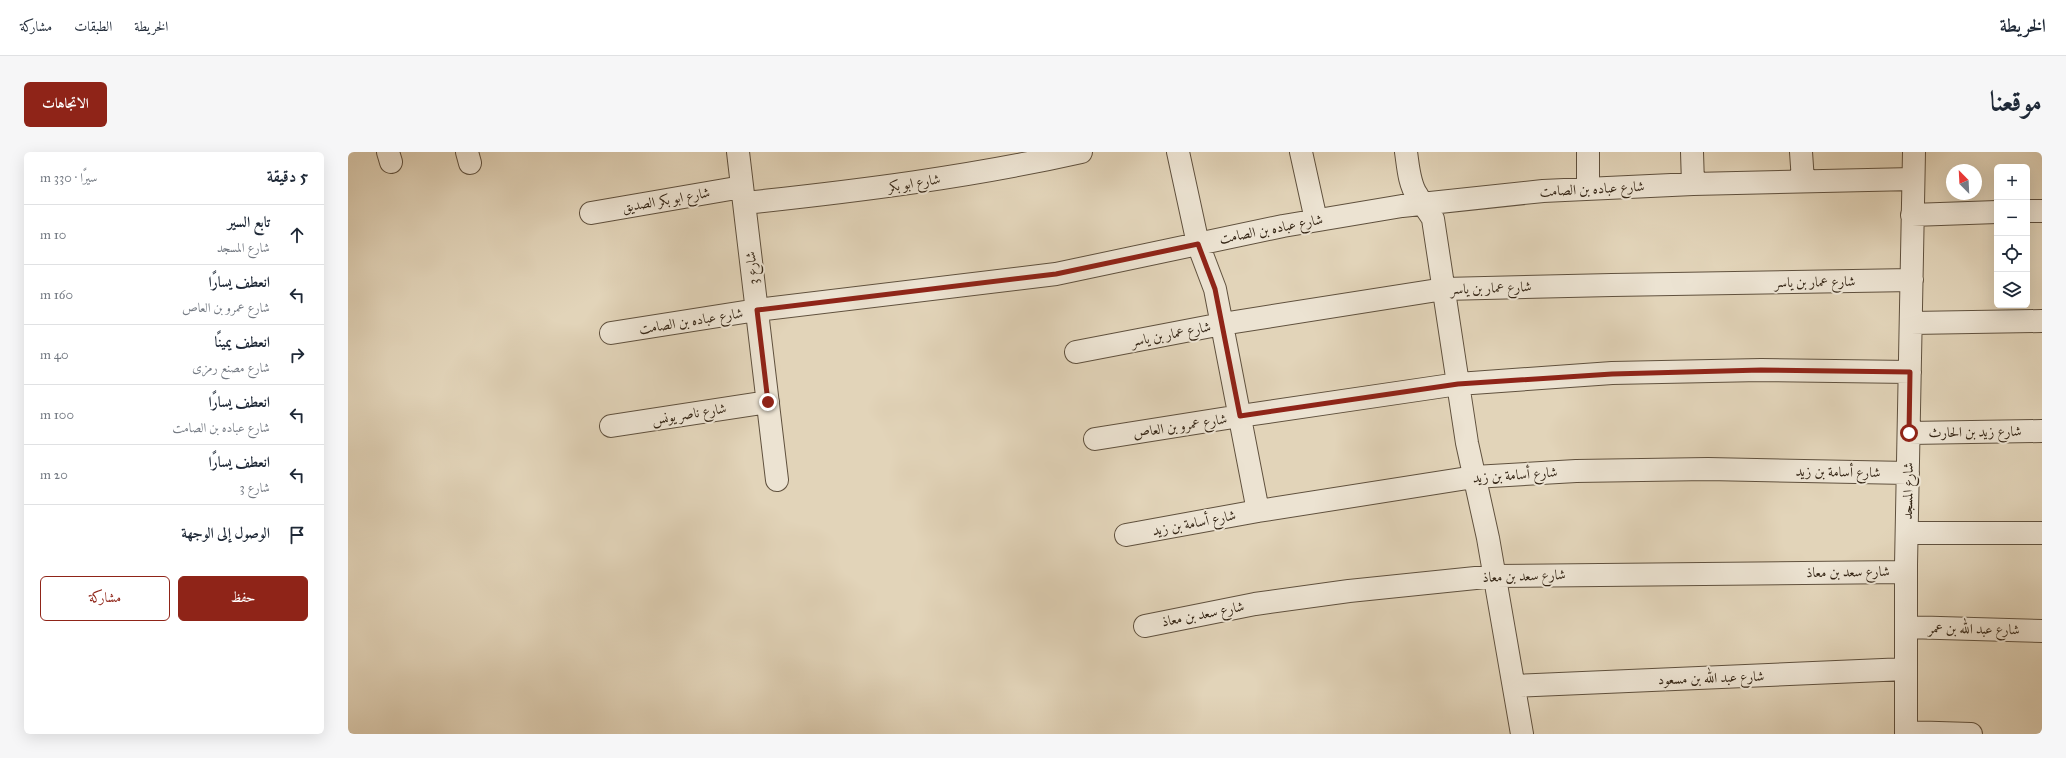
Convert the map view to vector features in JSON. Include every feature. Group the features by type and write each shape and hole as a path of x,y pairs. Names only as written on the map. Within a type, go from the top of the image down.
{"street":[{"name":"شارع 3","path":"738,152 777,480"},
{"name":"شارع ابو بكر","path":"743,195 882,188 1022,165 1081,152"},
{"path":"1178,152 1198,244 1215,289 1258,511"},
{"path":"1301,152 1316,220"},
{"path":"1406,152 1411,181 1416,195 1424,203 1433,219 1458,384 1474,477 1495,576 1522,734"},
{"path":"1588,152 1588,189"},
{"path":"1692,152 1693,184"},
{"path":"1801,152 1803,181"},
{"name":"شارع المسجد","path":"1906,733 1906,572 1914,152"},
{"name":"شارع عباده بن الصامت","path":"611,334 757,310 1056,274 1316,220 1424,203 1543,191 1693,184 1913,179"},
{"name":"شارع ابو بكر الصديق","path":"591,213 743,195"},
{"path":"2030,211 2042,211"},
{"path":"1912,215 1994,212"},
{"name":"شارع عمار بن ياسر","path":"1076,352 1222,324 1444,290 1612,285 1912,280"},
{"path":"1911,323 2042,321"},
{"name":"شارع عمرو بن العاص","path":"1095,439 1458,384 1612,374 1761,370 1910,372"},
{"name":"شارع ناصر يونس","path":"611,426 768,402"},
{"name":"شارع زيد بن الحارث","path":"1909,433 2042,430"},
{"name":"شارع أسامة بن زيد","path":"1126,536 1258,511 1474,477 1576,471 1708,469 1908,473"},
{"path":"1907,532 2042,533"},
{"name":"شارع سعد بن معاذ","path":"1145,626 1255,604 1349,591 1495,576 1906,572"},
{"name":"شارع عبد الله بن عمر","path":"1906,628 2042,631"},
{"name":"شارع عبد الله بن مسعود","path":"1515,686 1906,669"},
{"path":"1906,733 1971,734"}],"route":[{"path":"768,402 757,310 1056,274 1198,244 1215,289 1240,416 1458,384 1612,374 1761,370 1910,372 1909,433"}]}
